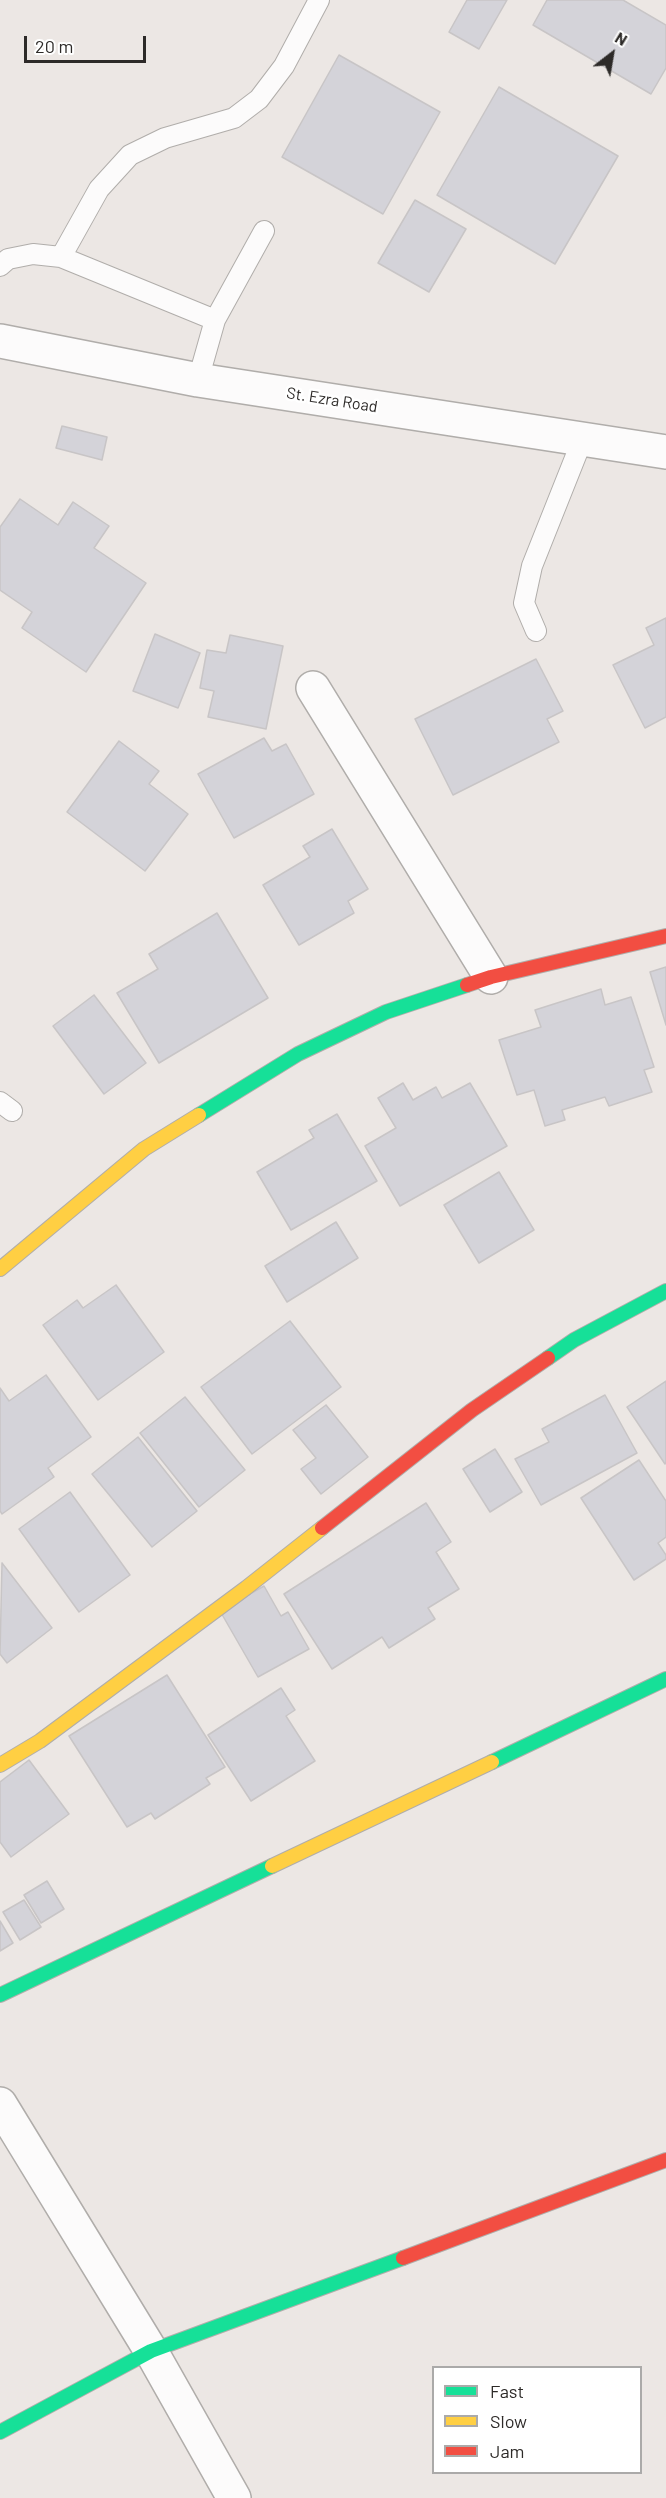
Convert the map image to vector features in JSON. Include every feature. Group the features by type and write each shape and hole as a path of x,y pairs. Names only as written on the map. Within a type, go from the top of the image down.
{"street":[{"name":"St. Ezra Road","path":"0,342 198,380 666,452"},
{"path":"313,688 491,977"},
{"path":"0,1269 144,1149 298,1054 386,1012 491,977 666,936"},
{"path":"0,1766 40,1740 246,1588 472,1410 574,1340 666,1291"},
{"path":"0,1995 666,1679"},
{"path":"0,2104 151,2351 234,2498"},
{"path":"0,2432 151,2351 666,2160"}],"lane":[{"path":"61,257 99,189 130,155 165,138 234,118 259,99 284,66 319,0"},
{"path":"198,380 215,320 264,231"},
{"path":"0,266 9,259 33,254 61,257 215,320"},
{"path":"536,631 525,603 532,566 583,438"}],"building":[{"path":"467,0 507,0 479,49 449,32"},
{"path":"547,0 623,0 666,25 666,68 651,94 533,25"},
{"path":"339,55 440,112 383,214 282,157"},
{"path":"499,87 618,156 555,264 437,195"},
{"path":"415,200 466,229 429,292 378,263"},
{"path":"62,426 107,437 102,460 56,448"},
{"path":"20,499 58,525 73,502 109,526 94,548 146,583 86,672 22,628 32,612 0,590 0,527"},
{"path":"666,618 666,717 645,728 613,665 654,645 646,628"},
{"path":"155,634 200,653 178,708 133,691"},
{"path":"230,635 283,646 266,729 208,717 214,691 200,688 207,650 226,653"},
{"path":"536,659 563,711 547,719 559,742 453,795 415,719"},
{"path":"264,738 272,751 286,744 314,794 234,838 198,774"},
{"path":"119,741 159,771 149,784 188,814 145,871 67,812"},
{"path":"332,829 368,889 348,901 354,913 299,945 263,885 310,857 303,846"},
{"path":"217,913 268,998 159,1063 117,993 158,969 149,954"},
{"path":"666,967 666,1025 650,972"},
{"path":"601,989 605,1005 631,997 654,1067 644,1070 652,1092 609,1106 605,1097 562,1110 565,1120 545,1126 534,1090 517,1095 499,1040 541,1027 535,1010"},
{"path":"94,995 146,1063 104,1094 53,1026"},
{"path":"403,1083 413,1100 436,1087 442,1098 470,1083 507,1146 400,1206 365,1146 396,1128 378,1098"},
{"path":"337,1114 377,1181 291,1230 257,1172 314,1138 309,1130"},
{"path":"499,1172 534,1230 479,1263 444,1205"},
{"path":"336,1222 358,1258 287,1302 265,1266"},
{"path":"116,1285 164,1352 98,1400 43,1325 77,1300 83,1308"},
{"path":"290,1321 341,1387 252,1454 201,1387"},
{"path":"46,1375 91,1437 48,1468 54,1477 2,1514 0,1511 0,1388 9,1401"},
{"path":"666,1381 666,1463 665,1464 627,1407"},
{"path":"605,1395 637,1453 541,1505 515,1459 549,1442 542,1429"},
{"path":"185,1397 245,1470 199,1507 140,1433"},
{"path":"326,1405 368,1457 321,1494 301,1469 316,1458 293,1430"},
{"path":"138,1437 197,1511 152,1547 92,1474"},
{"path":"495,1449 522,1492 490,1512 463,1469"},
{"path":"639,1460 666,1501 666,1537 658,1543 666,1559 634,1580 581,1498"},
{"path":"70,1492 130,1575 79,1612 19,1529"},
{"path":"426,1503 451,1542 436,1552 459,1589 428,1608 435,1619 389,1648 382,1637 332,1669 284,1594"},
{"path":"2,1563 52,1628 7,1663 0,1654"},
{"path":"264,1586 281,1616 288,1612 309,1649 258,1677 220,1611"},
{"path":"167,1675 225,1767 206,1778 210,1784 155,1819 151,1813 127,1827 69,1736"},
{"path":"281,1688 295,1710 286,1716 315,1761 251,1801 208,1735"},
{"path":"29,1760 69,1814 11,1857 0,1842 0,1782"},
{"path":"47,1881 64,1909 41,1923 24,1895"},
{"path":"24,1900 41,1927 20,1940 3,1912"},
{"path":"0,1921 13,1943 0,1951"}],"traffic: fast":[{"path":"199,1115 298,1054 386,1012 467,985"},
{"path":"548,1358 574,1340 666,1291"},
{"path":"492,1762 666,1679"},
{"path":"0,1995 272,1866"},
{"path":"0,2432 151,2351 403,2258"}],"traffic: slow":[{"path":"0,1269 144,1149 199,1115"},
{"path":"0,1765 40,1741 246,1588 322,1528"},
{"path":"272,1866 492,1762"}],"traffic: jam":[{"path":"467,985 491,977 666,936"},
{"path":"322,1528 472,1410 548,1358"},
{"path":"403,2258 666,2160"}]}
